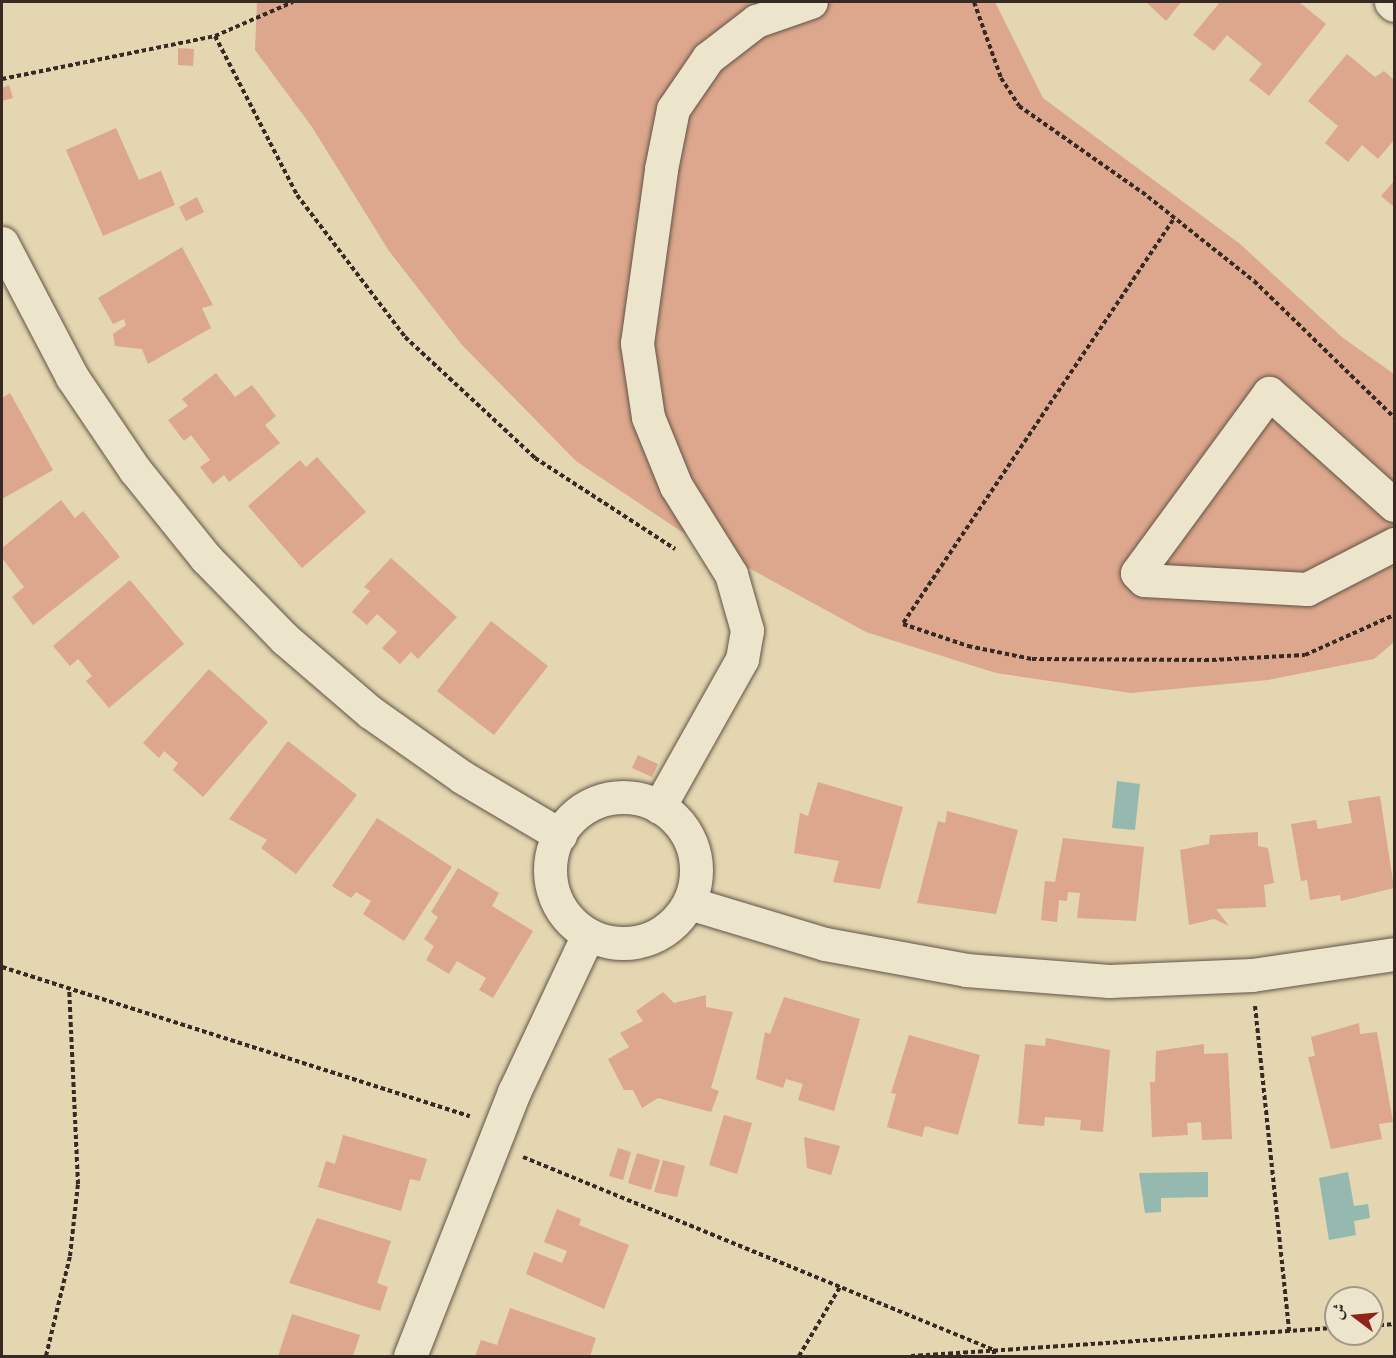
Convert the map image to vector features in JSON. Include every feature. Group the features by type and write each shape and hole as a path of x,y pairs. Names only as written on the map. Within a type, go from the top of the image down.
{"street":[{"path":"659,807 742,659 747,630 731,574 676,486 648,417 637,343 661,169 673,109 708,58 756,21 811,2"},
{"path":"1391,2 1395,5"},
{"path":"2,243 72,377 135,470 206,558 285,639 370,712 462,777 560,835"},
{"path":"1395,505 1269,393 1145,559 1137,577 1307,589 1395,544"},
{"path":"621,797 659,807 685,830 694,854 689,903 656,936 633,943 588,935 557,902 551,879 560,835 575,815 596,802 621,797"},
{"path":"689,903 825,944 966,970 1109,981 1252,975 1395,954"},
{"path":"410,1356 496,1135 588,935"}],"path":[{"path":"2,79 215,36 293,2"},
{"path":"974,2 1001,78 1019,105 1254,281 1395,417"},
{"path":"215,36 297,195 405,337 536,458 684,555"},
{"path":"1173,220 903,624 968,646 1032,659 1212,660 1305,655 1395,615"},
{"path":"2,967 69,987 496,1135 840,1287 994,1350"},
{"path":"1252,975 1289,1331"},
{"path":"46,1356 70,1256 78,1184 69,987"},
{"path":"799,1356 840,1287"},
{"path":"911,1356 1324,1329"},
{"path":"994,1350 994,1356"}],"water":[{"path":"1117,781 1140,784 1135,830 1112,828"},
{"path":"1208,1172 1208,1197 1161,1198 1161,1212 1145,1213 1139,1173"},
{"path":"1348,1172 1354,1206 1368,1204 1370,1218 1354,1221 1356,1235 1329,1240 1319,1178"}],"building":[{"path":"257,2 995,2 1043,98 1240,244 1343,338 1394,374 1394,642 1374,659 1268,680 1131,693 996,673 866,632 679,530 576,461 462,345 389,251 312,127 255,50"},
{"path":"1146,2 1181,2 1166,21"},
{"path":"1220,2 1299,2 1326,24 1269,96 1249,80 1262,64 1227,35 1214,51 1193,35"},
{"path":"178,48 194,49 193,66 178,65"},
{"path":"1347,54 1375,77 1384,71 1394,80 1394,140 1378,159 1362,145 1348,162 1325,143 1338,126 1308,101"},
{"path":"9,85 13,98 2,101 2,88"},
{"path":"116,128 139,180 161,171 175,205 103,236 66,150"},
{"path":"1394,181 1394,207 1381,196"},
{"path":"197,197 204,212 186,221 179,207"},
{"path":"182,247 213,305 202,308 211,328 148,364 142,349 115,346 113,334 126,325 124,319 113,324 98,298"},
{"path":"216,373 235,397 252,385 276,416 265,425 280,443 229,482 224,475 213,484 200,467 210,460 191,435 184,441 168,420 188,406 182,399"},
{"path":"10,393 53,470 2,499 2,398"},
{"path":"317,457 366,512 302,568 248,506 300,460 306,467"},
{"path":"61,500 75,518 83,511 120,557 33,625 12,597 24,587 2,558 2,548"},
{"path":"391,558 457,617 418,659 411,652 400,664 382,648 397,632 377,614 367,625 352,612 370,591 364,587"},
{"path":"130,580 184,644 109,708 86,681 92,676 78,659 70,666 53,646"},
{"path":"491,621 548,666 494,735 437,691"},
{"path":"209,669 268,722 203,797 173,770 178,763 164,751 159,758 143,743"},
{"path":"288,741 357,795 296,874 261,848 267,840 229,819"},
{"path":"638,755 658,764 652,777 632,768"},
{"path":"818,782 903,807 880,889 833,882 839,861 794,853 800,813 808,816"},
{"path":"1380,796 1394,888 1341,901 1340,895 1310,900 1307,880 1301,881 1291,824 1316,820 1318,829 1352,823 1348,801"},
{"path":"947,811 1018,830 996,914 917,903 938,821 945,823"},
{"path":"377,818 452,867 404,941 363,914 371,901 356,892 351,898 332,886"},
{"path":"1258,832 1258,846 1268,848 1274,883 1264,885 1266,907 1216,909 1229,926 1214,919 1189,925 1180,850 1209,844 1210,835"},
{"path":"1063,838 1144,847 1136,921 1077,918 1080,893 1068,892 1067,901 1059,900 1057,922 1041,920 1045,881 1055,882"},
{"path":"458,868 499,893 492,906 533,931 493,998 479,990 486,978 457,961 449,974 426,960 434,946 424,939 438,917 431,912"},
{"path":"663,992 674,1003 706,995 706,1007 733,1012 711,1088 719,1091 711,1112 658,1098 642,1108 633,1090 624,1090 608,1059 629,1047 620,1033 643,1021 636,1011"},
{"path":"784,997 860,1019 834,1111 798,1100 803,1084 786,1079 783,1088 756,1079 765,1032 770,1034"},
{"path":"1359,1023 1360,1034 1377,1032 1393,1122 1379,1124 1382,1139 1331,1149 1308,1057 1315,1056 1311,1037"},
{"path":"909,1035 980,1055 958,1135 925,1126 922,1137 887,1127 896,1094 891,1093"},
{"path":"1046,1038 1110,1050 1103,1132 1080,1130 1081,1120 1045,1117 1044,1126 1018,1124 1025,1044 1045,1046"},
{"path":"1204,1044 1204,1054 1228,1053 1232,1139 1202,1140 1201,1122 1187,1123 1188,1135 1152,1137 1150,1082 1155,1082 1156,1051"},
{"path":"724,1115 752,1123 737,1174 709,1165"},
{"path":"343,1135 427,1159 420,1181 410,1179 401,1211 318,1187 326,1161 335,1164"},
{"path":"804,1137 840,1146 831,1175 807,1168"},
{"path":"618,1148 631,1152 623,1180 609,1176"},
{"path":"637,1153 660,1160 651,1190 628,1183"},
{"path":"663,1160 685,1166 677,1197 654,1192"},
{"path":"557,1209 581,1219 579,1225 629,1245 604,1309 526,1274 534,1252 562,1263 567,1251 544,1242"},
{"path":"317,1218 391,1241 377,1283 388,1287 380,1311 289,1283"},
{"path":"510,1308 596,1338 590,1356 475,1356 481,1340 497,1345"},
{"path":"292,1314 360,1335 353,1356 278,1356"}]}
